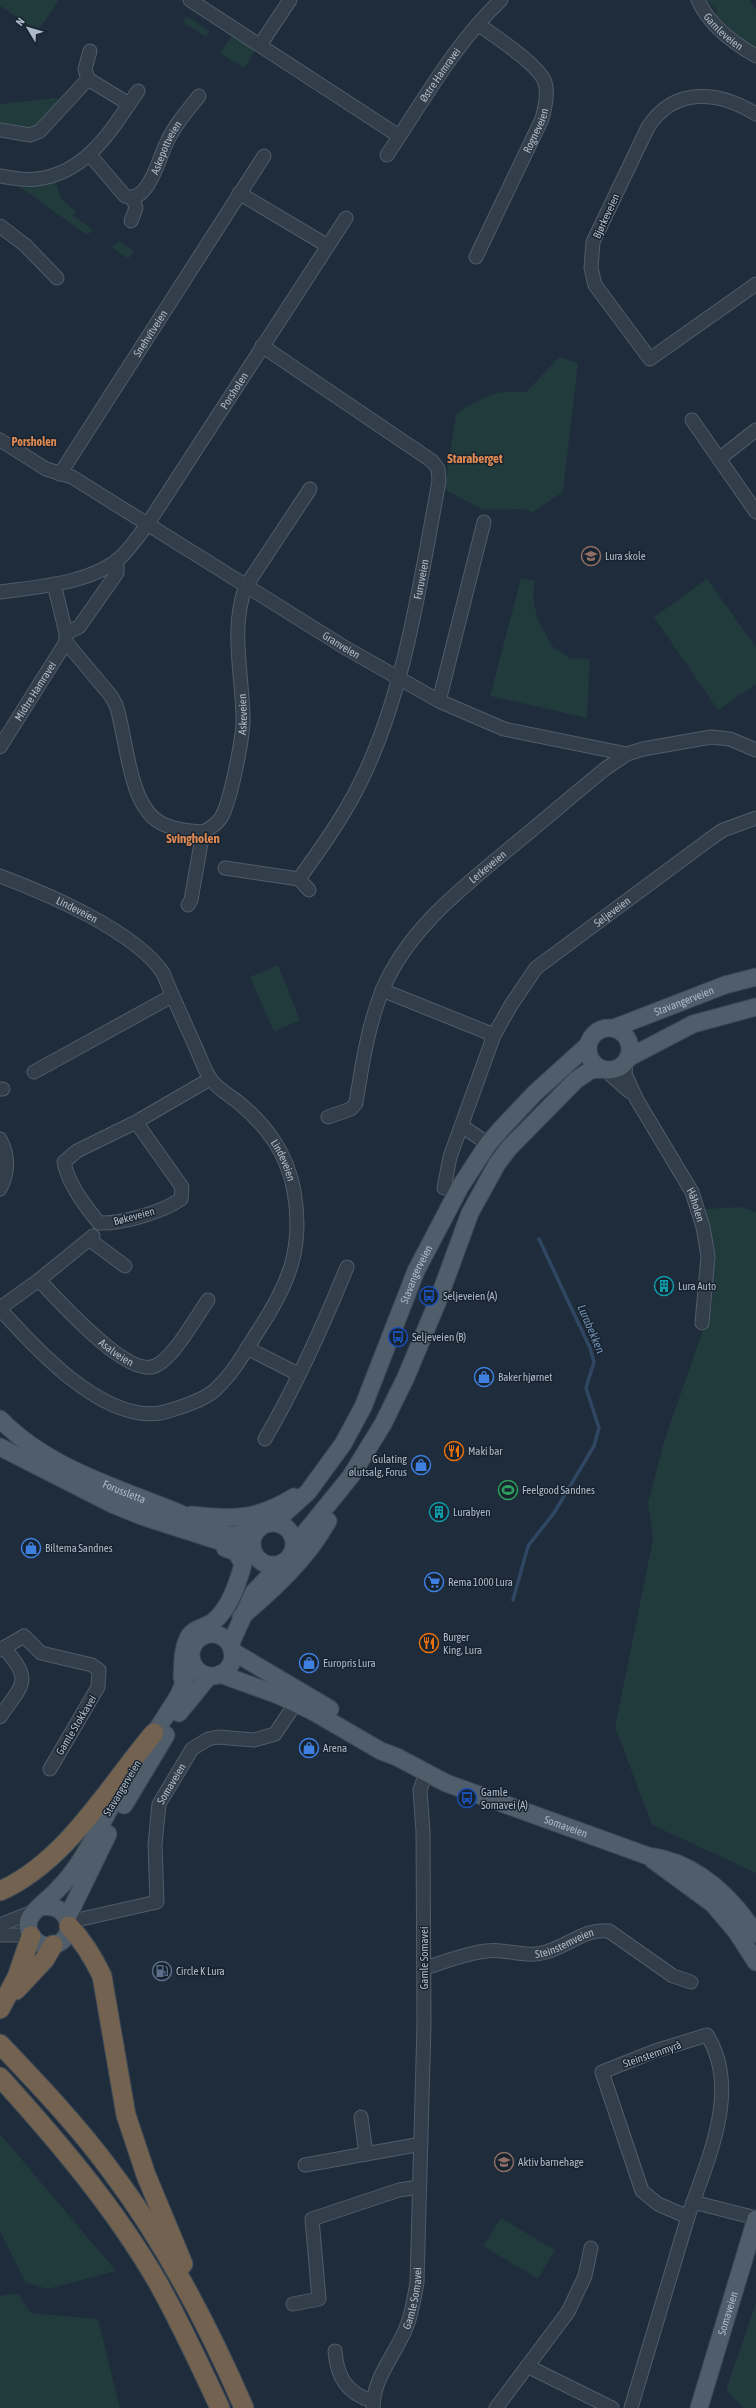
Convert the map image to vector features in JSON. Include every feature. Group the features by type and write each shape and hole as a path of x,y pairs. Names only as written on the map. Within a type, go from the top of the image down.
{"highway":[{"path":"0,1891 29,1874 52,1854 121,1777 154,1733"},
{"path":"68,1922 81,1938 95,1960 102,1976 126,2115 138,2153 179,2254 195,2302 244,2408"},
{"path":"3,2004 31,1936"},
{"path":"3,2004 45,1959 53,1945"},
{"path":"0,2044 45,2092 112,2171 147,2223 195,2302"},
{"path":"0,2077 87,2179 129,2238 156,2280 178,2321 220,2408"}],"main road":[{"name":"Stavangerveien","path":"614,1028 725,985 756,977"},
{"path":"241,1617 277,1585 313,1545 337,1506 351,1476 383,1424 406,1377 455,1256 470,1213 497,1164 509,1148 576,1080 591,1070 613,1070 627,1060 693,1024 756,1007"},
{"path":"604,1070 592,1062 588,1054 588,1046 592,1037 598,1031 614,1028 623,1033 629,1040 631,1048 627,1060"},
{"name":"Stavangerveien","path":"275,1522 308,1492 343,1444 363,1407 428,1246 460,1187 488,1144 530,1098 588,1046"},
{"name":"Forussletta","path":"0,1419 31,1446 57,1462 179,1513 215,1532 239,1535 259,1528"},
{"path":"179,1513 225,1519 242,1519 281,1505 300,1493 343,1444"},
{"name":"Forussletta","path":"0,1447 112,1504 253,1553"},
{"path":"295,1545 290,1530 283,1525 275,1522 266,1524 259,1528 254,1536 253,1553 248,1576 240,1594 223,1621 209,1634 196,1641 192,1648 192,1662 196,1669 214,1675 230,1665 231,1648 241,1617 258,1587 290,1556 295,1545 351,1476"},
{"path":"179,1695 183,1653 189,1636 202,1626 213,1622 226,1606 239,1580 244,1564 236,1552 191,1532"},
{"path":"253,1553 265,1564 281,1564"},
{"path":"209,1634 221,1636 231,1648"},
{"name":"Somaveien","path":"231,1648 299,1698 312,1711 381,1751 397,1757 426,1773 484,1798 648,1856 673,1861 707,1879 728,1898 756,1934"},
{"name":"Stavangerveien","path":"38,1909 64,1884 82,1856 154,1733 179,1695 192,1662"},
{"name":"Stavangerveien","path":"68,1922 77,1893 124,1805 181,1710 214,1675"},
{"name":"Somaveien","path":"214,1675 278,1695 299,1698"},
{"name":"Somaveien","path":"648,1856 713,1904 736,1931 756,1962"},
{"path":"56,1907 68,1922 64,1938 53,1945 40,1944 31,1936 29,1922 38,1909 56,1907"},
{"name":"Somaveien","path":"699,2408 756,2219"}],"street":[{"path":"260,45 290,0"},
{"name":"Østre Hamravei","path":"387,155 478,24 501,0"},
{"name":"Gamleveien","path":"698,0 709,18 724,34 756,56"},
{"path":"193,1 399,136"},
{"name":"Rogneveien","path":"476,256 542,119 547,101 544,81 537,70 478,24"},
{"path":"90,51 86,69 88,79 129,104"},
{"path":"0,130 30,135 40,131 88,79"},
{"path":"0,176 36,180 74,167 90,155 108,135 138,92"},
{"name":"Askepottveien","path":"133,198 139,196 150,181 166,144 180,120 199,96"},
{"name":"Bjørkeveien","path":"756,114 729,102 700,96 671,103 661,110 648,127 593,242 590,255 595,285 650,359 756,284"},
{"path":"90,155 125,196 133,198 136,208 131,222"},
{"name":"Snehvitveien","path":"60,474 264,156"},
{"path":"239,193 328,246"},
{"name":"Porsholen","path":"0,592 54,584 79,578 117,560 147,525 346,218"},
{"path":"0,226 25,246 57,278"},
{"name":"Furuveien","path":"262,346 432,461 438,469 439,481 398,688 377,744 355,793 299,879"},
{"path":"692,420 756,512"},
{"path":"719,459 756,430"},
{"path":"0,440 46,468 72,477 147,525"},
{"path":"246,586 310,489"},
{"path":"439,700 484,522"},
{"name":"Granveien","path":"147,525 399,679 439,700 504,729 628,754"},
{"name":"Porsholen","path":"95,604 117,573 117,560"},
{"path":"54,584 66,637 111,696 116,705 136,788 143,806 161,823 182,830 203,832 191,900 188,905"},
{"name":"Askeveien","path":"203,832 221,818 233,782 239,750 243,718 238,621 241,599 246,586"},
{"name":"Midtre Hamravei","path":"0,747 66,637 79,626 95,604"},
{"name":"Lerkeveien","path":"328,1117 351,1109 356,1103 368,1038 382,990 404,952 423,926 446,902 605,769 628,754 658,746 711,737 730,739 756,750"},
{"name":"Seljeveien","path":"444,1188 450,1157 494,1035 523,986 536,968 548,957 723,830 756,818"},
{"path":"225,868 264,867 299,879 309,890"},
{"name":"Lindeveien","path":"0,876 70,906 138,946 153,959 163,973 210,1079 251,1113 270,1132 286,1163 294,1192 296,1241 288,1280 270,1313 247,1348 216,1390 189,1405 159,1414 135,1412 112,1405 89,1392 20,1331 0,1308"},
{"path":"382,990 494,1035"},
{"path":"34,1072 172,996"},
{"name":"Håholen","path":"627,1060 625,1074 637,1100 692,1192 704,1227 708,1256 702,1323"},
{"name":"Håholen","path":"604,1070 637,1100"},
{"name":"Bøkeveien","path":"136,1122 182,1187 181,1199 172,1206 113,1224 99,1223 82,1200 66,1170 64,1162 76,1151 136,1122 210,1079"},
{"path":"462,1126 488,1144"},
{"path":"0,1139 7,1158 7,1174 0,1189"},
{"path":"0,1308 39,1280 91,1238 125,1266"},
{"path":"265,1439 325,1322 347,1267"},
{"name":"Asalveien","path":"39,1280 77,1321 118,1354 142,1368 148,1368 162,1362 208,1300"},
{"path":"247,1348 298,1374"},
{"name":"Gamle Stokkavei","path":"0,1717 17,1694 21,1678 20,1666 2,1649 24,1636 41,1653 92,1665 99,1670 98,1687 50,1769"},
{"name":"Somaveien","path":"68,1922 157,1902 155,1844 159,1804 192,1749 200,1742 218,1737 254,1740 266,1738 275,1734 299,1698"},
{"name":"Gamle Somavei","path":"335,2351 336,2364 350,2392 373,2404 378,2383 405,2329 413,2307 417,2283 424,1968 423,1831 420,1790 426,1773"},
{"path":"0,1925 38,1909"},
{"name":"Steinstemveien","path":"424,1968 483,1952 502,1950 508,1953 527,1954 545,1952 589,1932 599,1930 609,1931 673,1976 691,1982"},
{"path":"0,1935 31,1936"},
{"name":"Steinstemmyrå","path":"631,2408 688,2217 714,2136 722,2096 720,2070 713,2044 707,2035 655,2051 602,2072 642,2191 658,2204 688,2217"},
{"path":"361,2117 366,2154"},
{"path":"305,2165 421,2144"},
{"path":"293,2304 319,2299 312,2219 399,2190 419,2187"},
{"path":"693,2202 756,2219"},
{"path":"496,2408 561,2321 576,2298 585,2276 591,2248"},
{"path":"527,2366 612,2408"}],"green space":[{"path":"0,0 59,0 38,31 0,6"},
{"path":"707,0 749,0 756,9 756,52 748,48 715,17 717,11"},
{"path":"187,16 210,32 206,37 183,22"},
{"path":"232,36 255,51 244,68 220,53"},
{"path":"54,98 61,99 61,101 47,121 30,131 0,127 0,104"},
{"path":"55,180 61,198 76,212 73,215 93,230 87,235 17,185"},
{"path":"119,241 134,251 128,259 112,247"},
{"path":"559,357 578,363 563,492 533,512 524,509 483,510 444,489 456,414 489,396 505,392 526,392"},
{"path":"521,578 535,581 533,596 537,618 552,646 569,658 590,659 587,718 490,696"},
{"path":"707,579 756,647 756,684 718,710 654,617"},
{"path":"278,965 300,1020 274,1032 250,977"},
{"path":"742,1207 756,1212 756,1873 652,1825 615,1727 653,1539 648,1503 664,1441 712,1305 714,1257 704,1209"},
{"path":"0,2134 116,2271 48,2289 26,2283 0,2231"},
{"path":"501,2218 555,2250 538,2279 483,2246"},
{"path":"18,2293 31,2313 98,2319 120,2408 0,2408 0,2296"},
{"path":"756,2302 756,2408 744,2408 726,2390"}],"waterway":[{"name":"Lurabekken","path":"513,1600 528,1546 554,1513 594,1446 599,1428 586,1388 594,1362 590,1348 539,1239"}],"place":[{"name":"Lura skole","path":"591,556"},
{"name":"Lura Auto","path":"664,1286"},
{"name":"Seljeveien (A)","path":"429,1296"},
{"name":"Seljeveien (B)","path":"398,1337"},
{"name":"Baker hjørnet","path":"484,1377"},
{"name":"Maki bar","path":"454,1451"},
{"name":"Gulating ølutsalg, Forus","path":"421,1465"},
{"name":"Feelgood Sandnes","path":"508,1490"},
{"name":"Lurabyen","path":"439,1512"},
{"name":"Biltema Sandnes","path":"31,1548"},
{"name":"Rema 1000 Lura","path":"434,1582"},
{"name":"Burger King, Lura","path":"429,1643"},
{"name":"Europris Lura","path":"309,1663"},
{"name":"Arena","path":"309,1748"},
{"name":"Gamle Somavei (A)","path":"467,1798"},
{"name":"Circle K Lura","path":"162,1971"},
{"name":"Aktiv barnehage","path":"504,2162"}],"district":[{"name":"Porsholen","path":"34,442"},
{"name":"Staraberget","path":"475,458"},
{"name":"Svingholen","path":"193,838"}]}
